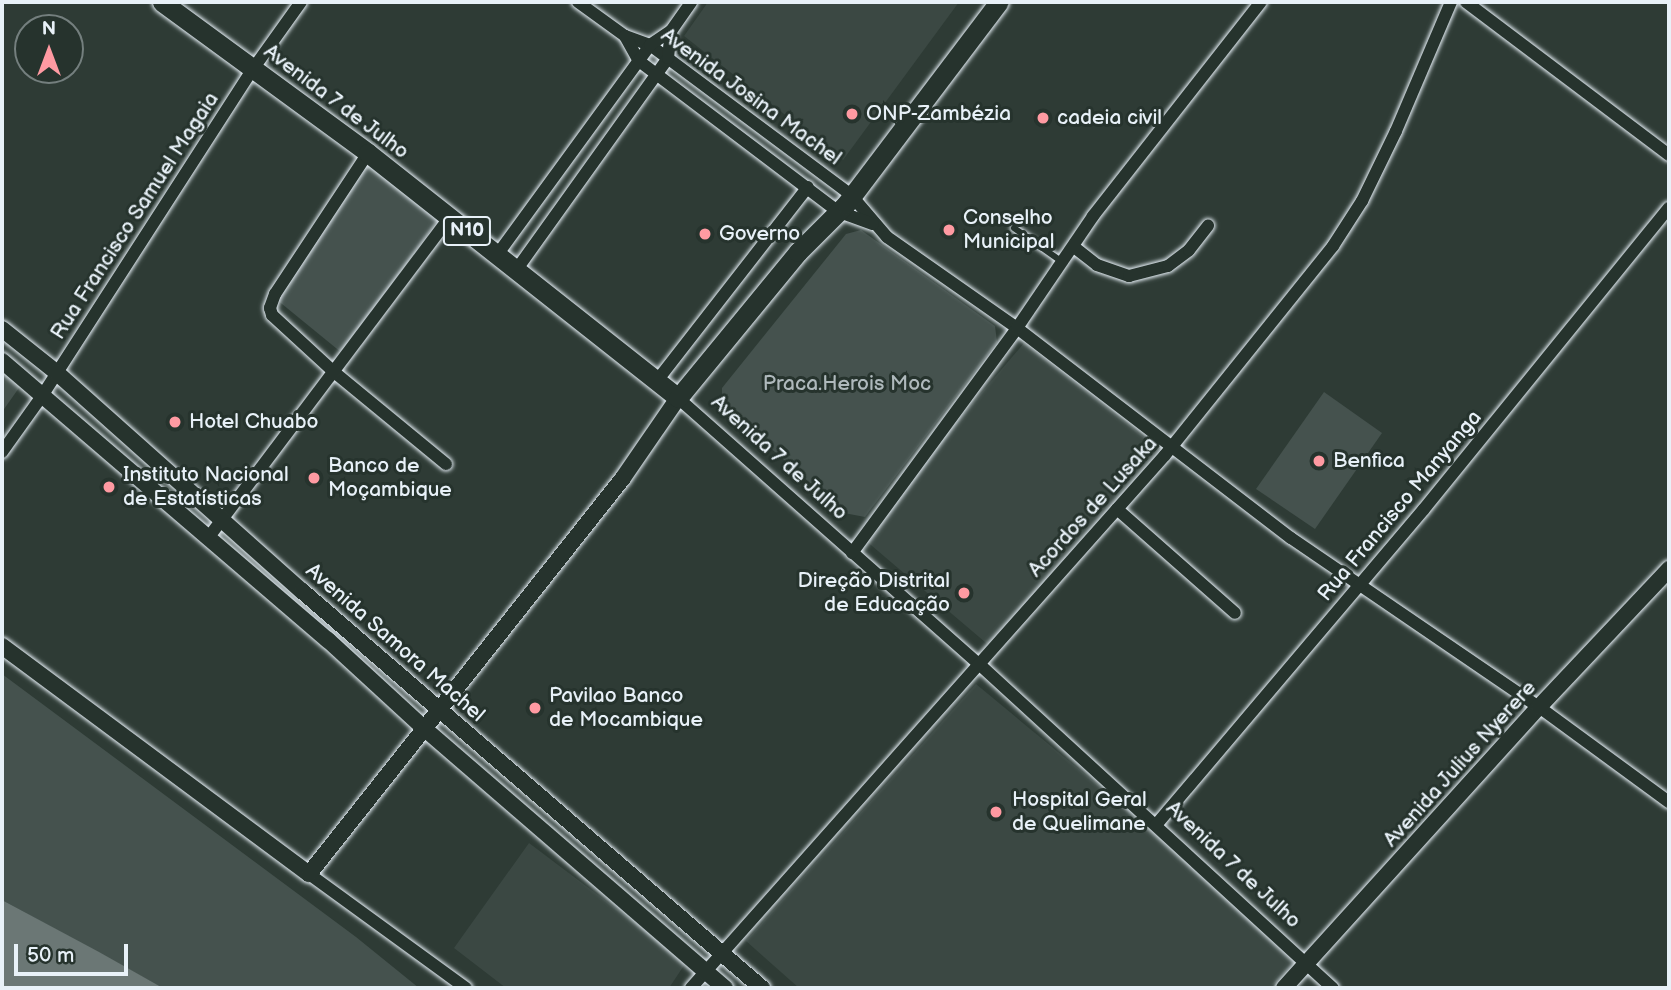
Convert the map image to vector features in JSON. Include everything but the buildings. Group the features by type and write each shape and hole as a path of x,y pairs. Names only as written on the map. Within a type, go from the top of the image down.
{"main road":[{"name":"Avenida 7 de Julho","path":"162,2 368,153 678,398"},
{"path":"678,398 798,252 852,195 999,2"}],"street":[{"name":"Rua Francisco Samuel Magaia","path":"2,452 42,396 253,69 301,2"},
{"name":"Avenida Josina Machel","path":"578,2 625,36 650,44 852,195 873,224"},
{"path":"497,254 650,44 671,32 691,2"},
{"path":"852,553 1017,328 1093,216 1261,2"},
{"name":"Acordos de Lusaka","path":"691,988 1171,448 1333,246 1362,201 1396,131 1451,2"},
{"path":"1466,2 1669,155"},
{"path":"517,269 668,58 671,32"},
{"name":"Avenida Josina Machel","path":"625,36 639,61 656,74 837,211 873,224"},
{"path":"368,153 275,294 270,308 272,315 334,372 446,464"},
{"path":"656,382 808,187"},
{"name":"Rua Francisco Manyanga","path":"1156,825 1360,584 1669,208"},
{"path":"208,538 450,218"},
{"path":"873,224 887,237 1017,328 1290,538 1539,707 1669,802"},
{"path":"1073,247 1097,265 1129,276 1168,266 1189,250 1208,226"},
{"name":"Avenida Samora Machel","path":"2,329 56,372 223,521 762,988"},
{"name":"Avenida Samora Machel","path":"2,360 328,640 426,730 668,936 704,972 725,988"},
{"path":"309,874 426,730 623,478 678,398"},
{"name":"Avenida 7 de Julho","path":"678,398 979,664 1333,988"},
{"path":"1117,509 1234,613"},
{"name":"Avenida Julius Nyerere","path":"1284,988 1539,707 1669,569"},
{"path":"2,646 466,988"}],"lane":[{"path":"1014,228 1062,262"}],"shaded area":[{"path":"708,2 959,2 843,160 684,36"},
{"path":"1024,343 1163,452 992,648 865,540 944,437"},
{"name":"Hospital Geral de Quelimane","path":"976,684 1302,954 1270,988 799,988 746,941"},
{"path":"529,843 679,956 695,949 669,988 506,988 454,948"},
{"path":"2,900 99,952 163,988 2,988"}],"green space":[{"path":"370,156 447,207 342,353 271,295"},
{"name":"Praca.Herois Moc","path":"861,230 995,326 997,342 865,517 844,513 722,405 722,388 846,234"},
{"path":"2,371 21,385 2,412"},
{"name":"Benfica","path":"1324,392 1382,433 1315,529 1256,489"},
{"path":"2,674 356,937 419,988 163,988 2,900"}],"place":[{"name":"ONP-Zambézia","path":"852,114"},
{"name":"cadeia civil","path":"1043,118"},
{"name":"Conselho Municipal","path":"949,230"},
{"name":"Governo","path":"705,234"},
{"name":"Hotel Chuabo","path":"175,422"},
{"name":"Benfica","path":"1319,461"},
{"name":"Banco de Moçambique","path":"314,478"},
{"name":"Instituto Nacional de Estatísticas","path":"109,487"},
{"name":"Direção Distrital de Educação","path":"964,593"},
{"name":"Pavilao Banco de Mocambique","path":"535,708"},
{"name":"Hospital Geral de Quelimane","path":"996,812"}]}
